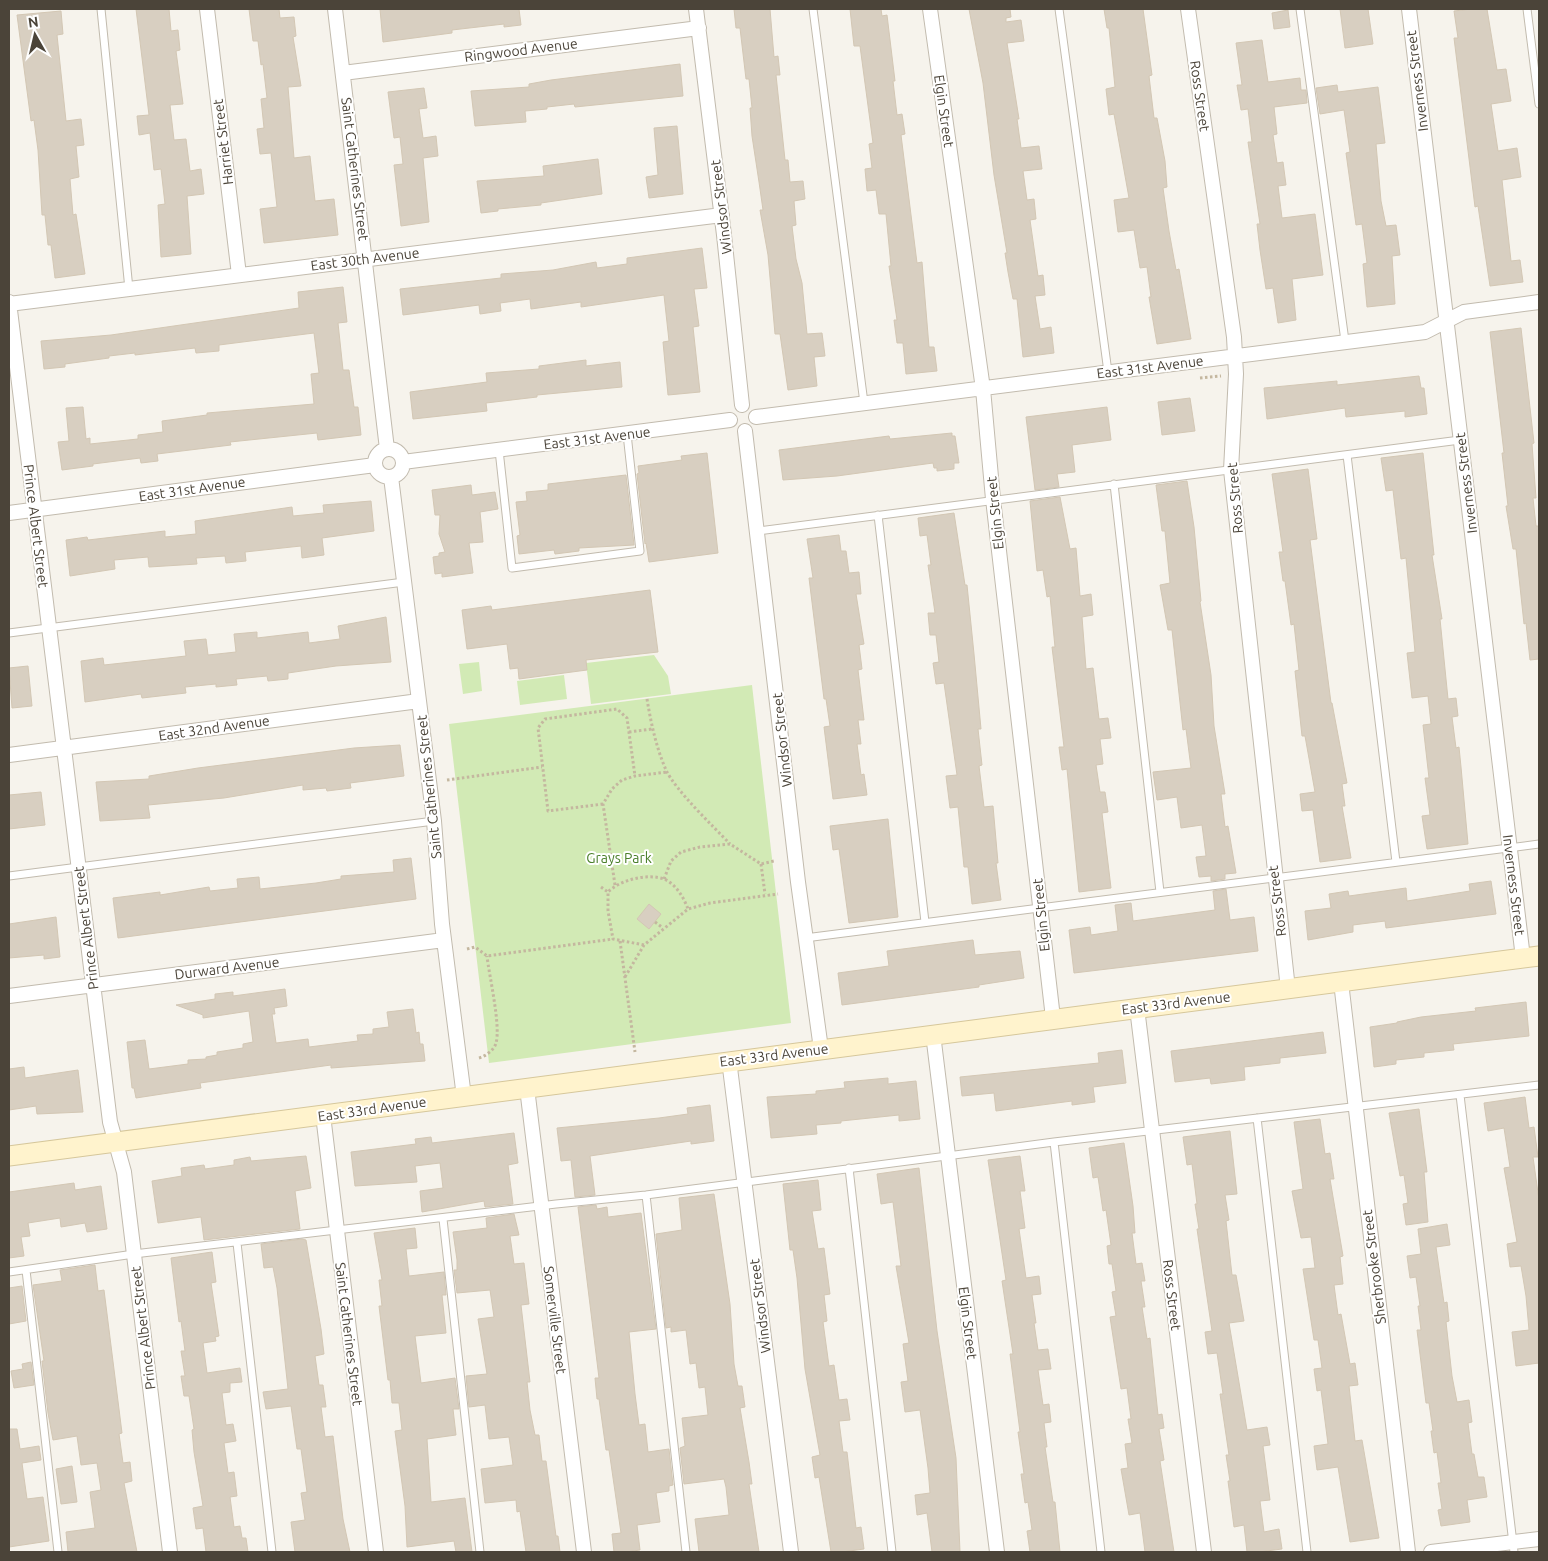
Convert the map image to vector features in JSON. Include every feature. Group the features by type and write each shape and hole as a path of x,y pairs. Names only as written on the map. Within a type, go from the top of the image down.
{"street":[{"name":"Harriet Street","path":"207,9 239,275"},
{"name":"Saint Catherines Street","path":"335,9 387,449"},
{"name":"Windsor Street","path":"696,9 722,215 742,405"},
{"name":"Elgin Street","path":"930,9 983,389 993,499 1053,1018"},
{"name":"Ross Street","path":"1188,9 1236,356 1231,470 1288,989"},
{"name":"Inverness Street","path":"1409,9 1509,848 1531,957"},
{"name":"Ringwood Avenue","path":"343,73 699,28"},
{"name":"East 30th Avenue","path":"9,303 722,215"},
{"name":"East 31st Avenue","path":"756,417 1425,332 1464,312 1539,302"},
{"name":"Prince Albert Street","path":"9,303 13,366 35,510 110,1122 123,1163 170,1552"},
{"path":"742,405 752,408 756,417 754,426 745,431 736,428 730,420 733,410 742,405"},
{"name":"East 31st Avenue","path":"404,462 730,420"},
{"name":"Windsor Street","path":"745,431 805,938 821,1048"},
{"path":"387,449 396,450 404,462 399,474 391,477 379,473 375,465 379,453 387,449"},
{"name":"East 31st Avenue","path":"9,513 375,465"},
{"name":"Saint Catherines Street","path":"391,477 434,821 444,940 464,1097"},
{"name":"East 32nd Avenue","path":"9,755 419,702"},
{"name":"Durward Avenue","path":"9,996 444,940"},
{"name":"East 33rd Avenue","path":"9,1156 323,1116 729,1060 1531,957"},
{"name":"Sherbrooke Street","path":"1341,982 1408,1552"},
{"name":"Ross Street","path":"1137,1008 1204,1552"},
{"name":"Elgin Street","path":"933,1034 997,1552"},
{"name":"Windsor Street","path":"729,1060 791,1552"},
{"name":"Somerville Street","path":"527,1088 584,1552"},
{"name":"Saint Catherines Street","path":"323,1116 376,1552"},
{"path":"1431,1552 1513,1547 1539,1538"}],"lane":[{"path":"101,9 129,289"},
{"path":"813,9 864,403"},
{"path":"1059,9 1108,372"},
{"path":"1300,9 1345,341"},
{"path":"1527,9 1539,104"},
{"path":"499,450 512,568 640,551 628,434"},
{"path":"758,531 993,499 1460,440"},
{"path":"1347,455 1396,862"},
{"path":"1114,484 1160,892"},
{"path":"878,515 925,922"},
{"path":"9,633 404,582"},
{"path":"9,876 434,821"},
{"path":"805,938 1539,844"},
{"path":"9,1272 134,1254 646,1195 1054,1142 1539,1085"},
{"path":"1460,1095 1513,1547"},
{"path":"1257,1118 1307,1552"},
{"path":"1054,1142 1101,1552"},
{"path":"850,1168 892,1552"},
{"path":"646,1195 686,1552"},
{"path":"443,1219 480,1552"},
{"path":"237,1243 272,1552"},
{"path":"26,1270 58,1552"}],"path":[{"path":"1200,378 1221,376"},
{"path":"647,699 652,729 667,772 695,807 730,844 760,864 774,861"},
{"path":"603,804 548,811 538,728 544,719 617,709 627,718 634,776"},
{"path":"629,732 652,729"},
{"path":"448,780 542,767"},
{"path":"615,885 603,804 612,789 622,780 634,776 667,772"},
{"path":"664,879 670,861 681,852 730,844"},
{"path":"760,864 765,894"},
{"path":"614,939 608,911 608,892 615,885 646,878 664,879 682,895 688,909"},
{"path":"601,887 608,892"},
{"path":"625,977 644,945 688,909 710,903 765,894 778,894"},
{"path":"655,922 663,928"},
{"path":"467,949 475,948 487,956 614,939 644,945"},
{"path":"620,941 636,1052"},
{"path":"479,1058 486,1056 496,1043 496,1027 487,956"}],"green space":[{"path":"654,655 668,676 671,694 591,704 586,663"},
{"path":"479,662 482,691 463,694 459,664"},
{"path":"564,675 567,699 520,705 517,681"},
{"name":"Grays Park","path":"752,685 791,1023 489,1063 449,724"}],"building":[{"path":"136,9 169,9 171,31 178,30 180,50 176,51 183,104 170,105 174,140 186,139 190,171 201,169 204,194 187,196 191,254 161,257 158,205 165,204 161,169 154,170 150,133 139,135 137,116 149,115"},
{"path":"249,9 279,9 280,18 294,17 296,36 293,37 301,86 288,87 294,158 310,156 315,201 334,199 338,235 264,243 260,209 277,207 271,153 260,154 257,129 264,128 261,99 267,98 263,64 261,65 258,41 253,41"},
{"path":"380,9 519,9 521,25 504,27 504,24 452,30 452,33 383,42"},
{"path":"734,9 770,9 774,57 778,56 780,75 776,75 785,160 788,160 790,182 803,181 805,199 794,201 796,225 792,226 796,259 802,283 807,334 822,333 825,356 814,357 817,386 788,390 780,334 775,334 768,255 760,210 763,210 752,136 749,79 746,79 740,28 736,28"},
{"path":"850,9 881,9 882,16 887,15 897,115 902,114 905,134 901,135 917,263 922,262 929,347 934,347 937,371 906,374 903,343 897,343 894,320 897,320 889,266 891,266 886,214 879,214 876,190 867,191 865,169 872,168 869,144 873,143 860,46 854,46"},
{"path":"969,9 1010,9 1011,17 1006,18 1006,22 1021,20 1024,41 1007,43 1019,119 1017,119 1021,148 1039,146 1042,169 1023,171 1027,200 1034,199 1036,219 1030,220 1038,276 1043,275 1045,295 1035,296 1040,329 1051,327 1054,353 1023,357 1017,299 1013,299 1008,272 1005,253 1007,253 994,175 983,83"},
{"path":"1104,9 1143,9 1152,75 1149,76 1154,118 1157,118 1165,161 1167,187 1163,188 1169,231 1176,270 1179,269 1191,339 1157,344 1149,297 1151,297 1147,267 1140,268 1134,230 1118,232 1114,200 1129,198 1114,114 1109,115 1106,89 1115,87 1109,28 1107,28"},
{"path":"1340,9 1368,9 1373,44 1345,48"},
{"path":"1487,9 1497,70 1506,69 1511,101 1491,104 1498,151 1517,148 1521,177 1502,180 1511,261 1520,260 1523,282 1490,286 1478,206 1475,207 1454,38 1458,38 1454,11"},
{"path":"1288,10 1290,27 1274,29 1272,13"},
{"path":"61,11 63,34 57,35 66,121 81,119 84,145 76,146 79,177 70,179 73,215 76,214 85,274 55,278 51,245 48,245 45,215 42,215 38,150 34,120 31,121 17,15"},
{"path":"1262,40 1268,82 1300,78 1301,90 1306,90 1307,103 1274,107 1277,134 1273,135 1277,163 1283,162 1286,185 1278,186 1282,218 1315,214 1323,275 1292,279 1296,320 1278,323 1273,288 1266,289 1260,250 1257,224 1260,224 1248,142 1252,142 1248,109 1241,110 1237,85 1242,85 1236,43"},
{"path":"680,64 683,96 575,107 574,104 547,107 547,109 525,111 526,122 475,126 471,91 529,87 529,84 551,80"},
{"path":"1337,85 1338,92 1378,87 1385,143 1376,144 1381,201 1386,226 1396,225 1400,255 1392,256 1395,304 1367,307 1363,264 1367,263 1362,224 1356,225 1346,153 1350,152 1344,110 1320,114 1316,88"},
{"path":"424,88 427,108 419,109 423,138 436,136 438,156 423,158 429,222 401,226 394,165 403,164 400,137 394,138 388,92"},
{"path":"677,126 683,194 649,198 646,177 658,175 654,128"},
{"path":"598,159 602,194 481,213 477,181 544,176 543,166"},
{"path":"702,248 707,288 694,289 699,326 693,327 700,392 668,395 663,342 669,341 664,295 581,307 581,302 531,309 530,299 500,303 501,311 480,314 479,305 403,315 400,289 501,278 501,274 553,270 596,262 597,268 627,264 627,258"},
{"path":"343,287 347,322 338,323 343,370 349,370 354,407 358,407 361,435 318,440 317,433 230,442 231,445 157,454 158,461 141,463 140,458 62,470 58,442 69,441 66,408 83,407 86,439 90,438 90,444 138,439 138,435 163,432 162,421 207,415 207,413 314,404 311,374 319,373 314,333 219,345 219,351 196,353 195,348 135,355 135,353 65,364 65,367 44,369 41,341 111,335 299,308 298,292"},
{"path":"1521,328 1534,443 1532,444 1536,498 1533,498 1536,526 1539,526 1539,659 1530,660 1516,549 1513,549 1506,506 1508,506 1502,453 1504,453 1490,332"},
{"path":"586,360 586,366 620,362 622,387 537,395 537,397 486,403 487,411 413,419 410,392 487,382 486,373 539,369 539,366"},
{"path":"1419,376 1421,388 1424,388 1427,414 1405,417 1405,411 1346,417 1345,408 1267,419 1264,388 1337,381 1337,385"},
{"path":"1190,398 1195,431 1162,435 1158,402"},
{"path":"1107,407 1111,440 1072,445 1075,472 1057,474 1059,487 1035,490 1026,417"},
{"path":"952,433 952,436 955,436 959,463 954,463 954,469 937,471 933,463 837,476 783,480 779,450 889,436 890,439"},
{"path":"707,453 718,553 649,562 645,544 637,474 639,473 638,466 682,460 681,456"},
{"path":"1423,453 1434,555 1432,555 1442,619 1440,619 1448,699 1456,698 1458,716 1452,717 1456,748 1459,747 1468,844 1427,849 1422,816 1430,815 1425,778 1429,778 1423,725 1431,724 1428,696 1412,698 1407,653 1415,652 1406,558 1401,559 1393,490 1386,491 1381,458"},
{"path":"1308,469 1317,539 1310,540 1331,703 1347,783 1342,784 1345,806 1342,806 1351,858 1320,862 1313,810 1302,811 1300,794 1315,792 1305,736 1302,736 1295,671 1299,670 1294,624 1291,625 1285,581 1283,581 1279,552 1283,552 1272,474"},
{"path":"626,475 634,545 579,548 579,551 555,554 554,550 519,554 517,536 520,535 516,502 527,501 526,492 548,490 548,484"},
{"path":"1187,481 1194,527 1200,602 1211,675 1214,726 1225,794 1221,794 1225,827 1228,826 1236,873 1225,874 1225,879 1211,881 1211,876 1199,877 1196,857 1206,856 1202,825 1181,828 1177,797 1157,800 1153,772 1191,768 1186,729 1183,730 1172,630 1168,630 1160,585 1170,583 1165,531 1162,531 1156,485"},
{"path":"471,485 472,495 495,492 498,509 480,512 483,542 469,543 473,573 442,577 442,573 435,574 433,557 445,552 439,534 440,515 435,515 432,490"},
{"path":"1060,497 1070,549 1076,548 1080,596 1091,594 1093,615 1082,617 1086,669 1093,668 1099,719 1108,718 1111,738 1100,739 1103,764 1096,765 1100,792 1105,792 1108,812 1102,813 1111,888 1079,892 1067,769 1062,770 1059,747 1064,747 1052,647 1055,647 1050,596 1047,597 1043,570 1037,571 1030,501"},
{"path":"371,501 374,531 322,538 324,555 302,558 301,546 245,552 246,561 226,563 225,556 196,558 197,564 149,567 148,557 114,560 115,569 70,576 66,540 87,537 88,540 165,531 165,537 196,534 195,521 292,507 293,516 324,513 323,505"},
{"path":"954,513 965,585 967,585 974,654 981,729 978,729 982,765 979,766 984,807 993,806 998,863 996,863 1001,900 972,904 968,867 964,867 958,807 950,808 946,776 957,775 944,683 936,684 933,663 939,662 936,635 930,635 928,613 935,613 928,565 931,565 927,535 920,536 918,518"},
{"path":"839,535 841,551 846,551 849,573 859,572 861,594 856,594 864,644 859,645 862,669 858,670 864,720 858,720 861,744 857,744 861,775 864,774 867,795 833,799 824,727 830,726 826,699 824,699 809,578 813,578 807,539"},
{"path":"650,590 658,652 586,660 587,670 519,679 518,668 510,669 507,644 467,649 462,610 491,606 492,610"},
{"path":"386,617 391,662 336,666 288,673 288,679 268,681 267,676 236,679 237,685 216,687 216,684 185,687 186,693 142,698 141,694 85,702 81,661 103,658 104,665 186,656 184,641 206,639 208,655 236,652 234,634 257,632 257,638 308,632 309,643 340,639 338,626"},
{"path":"28,666 32,706 12,708 9,668"},
{"path":"400,745 404,776 350,783 351,788 327,791 326,788 303,790 303,785 224,798 148,805 150,818 100,821 96,782 149,779 149,776 198,768 354,748"},
{"path":"41,792 45,825 9,829 9,795"},
{"path":"888,819 898,917 849,923 839,849 833,850 830,826"},
{"path":"411,858 416,899 118,938 113,898 160,892 160,895 209,887 210,891 238,888 237,879 259,877 260,889 316,883 341,879 341,876 394,872 393,860"},
{"path":"1491,881 1496,914 1386,928 1385,921 1353,925 1353,932 1308,940 1305,911 1331,908 1329,894 1348,891 1349,896 1406,888 1407,901 1470,891 1469,884"},
{"path":"1226,889 1230,920 1254,917 1258,951 1074,973 1069,930 1090,927 1091,935 1118,931 1115,905 1131,903 1133,921 1215,910 1213,891"},
{"path":"649,904 661,914 649,929 637,919"},
{"path":"56,917 60,957 44,959 44,955 9,958 9,924"},
{"path":"973,940 975,955 1020,951 1024,978 979,985 979,987 842,1005 838,973 889,966 887,951"},
{"path":"285,989 287,1006 274,1008 275,1014 272,1014 276,1043 308,1039 309,1047 358,1041 357,1035 373,1034 373,1029 389,1027 387,1012 413,1009 416,1033 419,1032 420,1044 423,1044 425,1061 331,1068 331,1065 200,1083 201,1088 136,1098 134,1088 132,1088 127,1042 145,1040 149,1069 188,1064 188,1060 206,1059 206,1057 217,1055 217,1052 243,1048 243,1044 253,1042 249,1011 203,1018 203,1015 176,1005 215,999 215,994 233,992 233,996"},
{"path":"1526,1002 1529,1036 1453,1044 1454,1050 1424,1053 1424,1057 1396,1060 1396,1064 1374,1067 1370,1027 1421,1017 1476,1011 1475,1008"},
{"path":"1323,1032 1326,1053 1280,1058 1280,1063 1244,1067 1245,1080 1211,1084 1210,1078 1175,1082 1171,1051"},
{"path":"1122,1050 1126,1083 1093,1087 1095,1102 1072,1105 1072,1101 996,1111 994,1093 962,1096 960,1077 1099,1063 1098,1053"},
{"path":"24,1067 25,1078 78,1070 83,1112 37,1114 36,1106 9,1110 9,1069"},
{"path":"888,1078 888,1084 916,1081 920,1119 899,1121 899,1115 841,1121 841,1123 816,1125 817,1134 771,1138 767,1097 816,1094 816,1091 845,1088 844,1082"},
{"path":"1525,1097 1529,1128 1534,1127 1538,1157 1533,1157 1539,1200 1539,1363 1516,1366 1512,1332 1529,1330 1526,1296 1521,1266 1510,1267 1507,1244 1517,1242 1504,1168 1510,1167 1504,1128 1488,1131 1484,1103"},
{"path":"710,1105 714,1141 691,1144 691,1141 590,1156 595,1195 575,1197 571,1160 561,1161 557,1128 688,1114 687,1108"},
{"path":"1419,1109 1427,1172 1424,1172 1428,1222 1406,1225 1403,1204 1408,1203 1404,1175 1400,1176 1389,1113"},
{"path":"1320,1119 1325,1154 1330,1153 1334,1179 1330,1179 1343,1256 1340,1257 1343,1284 1334,1285 1338,1315 1341,1314 1350,1364 1355,1363 1358,1385 1349,1386 1355,1441 1362,1440 1379,1538 1350,1542 1338,1467 1317,1470 1314,1446 1328,1444 1321,1390 1317,1391 1314,1369 1322,1368 1318,1340 1314,1340 1303,1269 1315,1268 1311,1237 1301,1238 1292,1191 1303,1189 1294,1122"},
{"path":"1230,1131 1237,1194 1225,1195 1229,1220 1226,1221 1232,1275 1236,1275 1244,1321 1229,1323 1247,1430 1267,1427 1270,1445 1263,1446 1270,1500 1260,1501 1264,1532 1279,1529 1282,1549 1259,1552 1247,1552 1244,1525 1234,1527 1226,1455 1229,1455 1220,1394 1223,1394 1217,1353 1208,1354 1205,1332 1212,1331 1197,1229 1199,1229 1192,1164 1187,1165 1183,1137"},
{"path":"514,1133 518,1163 508,1165 513,1204 485,1207 484,1201 422,1212 420,1191 443,1188 440,1163 415,1166 417,1182 355,1186 351,1152 416,1144 415,1139 431,1137 432,1143"},
{"path":"1124,1143 1133,1206 1135,1233 1132,1233 1136,1264 1142,1263 1145,1281 1141,1281 1145,1307 1142,1307 1147,1339 1150,1338 1158,1415 1162,1414 1164,1428 1159,1429 1164,1460 1160,1461 1174,1552 1145,1552 1140,1513 1129,1515 1121,1469 1128,1468 1125,1444 1132,1443 1128,1419 1131,1419 1127,1388 1121,1389 1110,1317 1116,1316 1112,1292 1116,1291 1112,1264 1109,1264 1107,1246 1111,1245 1106,1210 1103,1211 1098,1177 1093,1178 1089,1148"},
{"path":"306,1156 311,1188 295,1191 300,1229 204,1240 201,1217 158,1223 152,1181 182,1176 181,1168 204,1165 205,1169 234,1165 234,1160 250,1157 251,1161"},
{"path":"1020,1156 1025,1191 1020,1191 1025,1228 1019,1229 1026,1278 1039,1276 1041,1294 1032,1295 1036,1323 1034,1323 1038,1350 1048,1349 1051,1369 1038,1370 1043,1405 1049,1404 1051,1422 1044,1423 1047,1447 1045,1447 1053,1502 1055,1502 1060,1552 1030,1552 1027,1531 1032,1530 1028,1502 1025,1503 1021,1474 1024,1474 1010,1354 1013,1354 1002,1281 1006,1280 988,1160"},
{"path":"919,1168 937,1331 956,1458 960,1552 932,1552 927,1513 917,1515 915,1495 930,1493 928,1468 920,1410 905,1412 901,1382 908,1381 903,1344 909,1343 896,1266 901,1266 893,1202 881,1204 877,1174"},
{"path":"818,1180 821,1210 812,1211 818,1249 824,1248 830,1294 824,1295 827,1321 823,1322 829,1366 834,1365 839,1400 847,1399 850,1420 839,1421 843,1452 847,1452 856,1528 861,1527 864,1549 842,1552 831,1552 819,1477 815,1478 812,1457 820,1455 805,1369 797,1278 793,1250 790,1250 783,1184"},
{"path":"74,1183 75,1190 101,1186 107,1229 87,1232 85,1223 61,1227 60,1218 28,1223 30,1236 21,1237 24,1256 9,1258 9,1192"},
{"path":"714,1194 730,1304 734,1364 738,1386 742,1386 745,1407 740,1408 752,1484 749,1484 759,1552 699,1552 695,1519 729,1515 726,1487 724,1479 684,1484 680,1448 685,1446 682,1418 708,1415 705,1387 699,1388 696,1363 690,1364 686,1330 671,1332 671,1327 666,1328 656,1234 682,1230 679,1198"},
{"path":"596,1205 597,1209 607,1207 608,1217 641,1213 656,1329 629,1332 635,1394 639,1425 645,1424 648,1452 669,1449 673,1485 669,1486 669,1491 656,1493 660,1522 637,1525 640,1550 626,1552 614,1552 612,1534 621,1533 609,1450 606,1450 599,1399 597,1399 595,1378 599,1378 578,1207"},
{"path":"514,1214 519,1235 510,1236 514,1264 524,1263 529,1304 521,1305 530,1382 527,1382 530,1410 535,1435 539,1435 542,1461 546,1461 556,1536 558,1536 560,1552 526,1552 520,1511 517,1512 516,1500 485,1503 481,1469 513,1465 509,1437 489,1439 485,1405 469,1407 466,1376 487,1374 478,1319 494,1317 490,1290 457,1293 454,1270 457,1270 457,1260 453,1232 487,1228 486,1218"},
{"path":"1447,1224 1450,1245 1436,1247 1444,1303 1447,1302 1449,1321 1446,1322 1452,1376 1457,1402 1469,1400 1472,1422 1468,1423 1472,1454 1474,1454 1478,1477 1484,1477 1487,1497 1467,1500 1470,1522 1441,1526 1438,1510 1442,1509 1438,1483 1441,1483 1437,1452 1434,1453 1429,1403 1426,1403 1417,1330 1421,1330 1418,1306 1420,1306 1416,1277 1410,1278 1407,1256 1421,1254 1418,1229"},
{"path":"415,1228 417,1248 406,1249 409,1276 444,1272 446,1295 442,1295 446,1333 415,1336 421,1383 455,1378 459,1409 453,1409 456,1435 427,1439 431,1502 465,1498 472,1552 456,1552 454,1541 407,1547 405,1506 395,1431 402,1430 399,1403 392,1403 390,1380 388,1380 379,1306 382,1306 379,1280 382,1280 374,1233"},
{"path":"306,1240 324,1354 315,1356 319,1385 323,1385 326,1407 321,1407 325,1437 333,1436 343,1519 350,1552 295,1552 291,1522 305,1520 301,1493 307,1492 301,1449 297,1449 291,1406 266,1409 263,1392 288,1389 277,1288 273,1267 264,1268 261,1244"},
{"path":"212,1252 216,1282 211,1283 219,1336 215,1337 216,1341 203,1343 207,1373 240,1368 242,1382 230,1383 230,1392 222,1393 226,1425 233,1424 236,1441 224,1443 228,1473 234,1472 237,1496 230,1497 234,1527 240,1526 242,1538 246,1538 248,1552 206,1552 203,1528 196,1529 193,1508 203,1506 194,1452 192,1430 194,1429 189,1396 184,1396 181,1376 185,1376 181,1351 185,1351 181,1321 179,1322 171,1258"},
{"path":"95,1265 98,1291 104,1290 122,1433 119,1434 123,1463 130,1462 132,1481 124,1483 137,1552 68,1552 66,1532 95,1528 90,1492 101,1490 97,1463 81,1465 77,1436 53,1440 48,1413 42,1361 44,1361 33,1285 62,1281 60,1270"},
{"path":"22,1286 26,1321 9,1324 9,1288"},
{"path":"31,1362 34,1385 14,1388 11,1371 23,1369 22,1364"},
{"path":"9,1429 17,1429 20,1449 39,1446 41,1460 22,1463 27,1499 43,1497 49,1541 9,1547"},
{"path":"72,1466 77,1502 61,1504 56,1469"}]}
